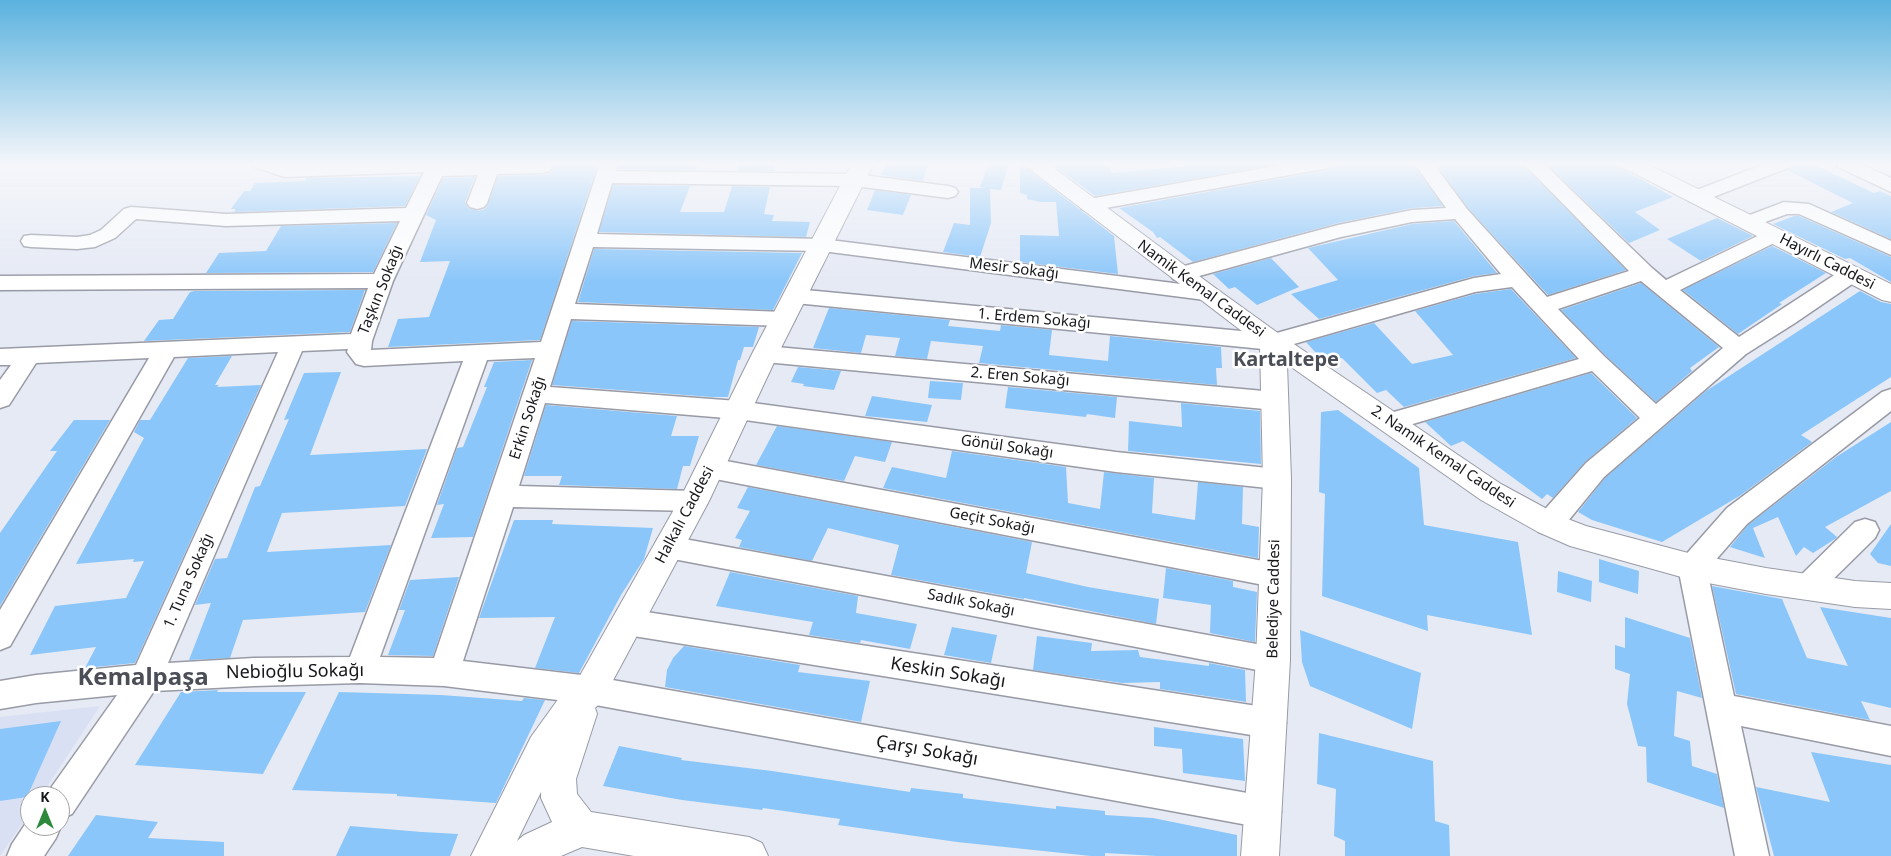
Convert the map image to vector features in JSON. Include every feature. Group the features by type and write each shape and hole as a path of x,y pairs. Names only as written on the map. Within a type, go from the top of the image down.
{"main road":[{"name":"Halkalı Caddesi","path":"490,856 543,750 571,709 590,690 694,501 765,354 843,203"},
{"name":"Namik Kemal Caddesi","path":"1086,203 1273,342"},
{"name":"Hayırlı Caddesi","path":"1709,203 1891,294"},
{"name":"2. Namık Kemal Caddesi","path":"1273,342 1492,492 1549,524 1581,537 1692,567 1855,594 1891,596"},
{"name":"Belediye Caddesi","path":"1260,856 1273,660 1277,479 1273,342"},
{"path":"1275,392 1286,377 1301,372 1318,372"},
{"path":"582,829 570,817 559,798 558,779 574,726 590,690"},
{"path":"529,856 537,848 552,840 582,829 749,856"}],"street":[{"name":"Taşkın Sokağı","path":"419,203 382,280 360,341 359,352 364,358 550,349"},
{"name":"Erkin Sokağı","path":"444,672 503,496 596,203"},
{"path":"1089,205 1100,203"},
{"path":"1453,203 1517,279 1596,362 1656,418"},
{"path":"1572,203 1644,274 1738,348"},
{"path":"1749,222 1784,208 1802,208 1891,249"},
{"path":"1181,274 1338,231 1412,216 1460,212"},
{"path":"31,241 78,243 95,241 108,234 131,213 226,220 414,214"},
{"path":"1663,290 1775,235"},
{"name":"Mesir Sokağı","path":"584,240 822,245 1205,293"},
{"path":"1544,306 1644,274"},
{"path":"1549,524 1595,470 1738,348 1787,318 1850,275"},
{"path":"1273,342 1474,285 1517,279"},
{"path":"0,283 382,280"},
{"name":"1. Erdem Sokağı","path":"561,311 789,308 1273,342"},
{"path":"0,357 360,341"},
{"name":"1. Tuna Sokağı","path":"70,789 146,678 293,345"},
{"path":"0,637 166,350"},
{"path":"360,670 478,353"},
{"name":"2. Eren Sokağı","path":"765,354 1275,392"},
{"path":"0,399 29,356"},
{"path":"1389,422 1596,362"},
{"name":"Gönül Sokağı","path":"535,394 738,410 1116,462 1277,479"},
{"path":"1752,856 1692,567 1737,516 1891,398"},
{"name":"Geçit Sokağı","path":"710,468 1274,575"},
{"path":"503,496 694,501"},
{"path":"1808,586 1864,530"},
{"name":"Sadık Sokağı","path":"668,547 1273,660"},
{"name":"Keskin Sokağı","path":"627,622 1270,723"},
{"name":"Nebioğlu Sokağı","path":"0,696 36,689 146,678 254,672 360,670 444,672 590,690"},
{"name":"Çarşı Sokağı","path":"590,690 1264,812"},
{"path":"1720,708 1891,741"},
{"path":"24,856 37,836"}],"shaded area":[{"path":"100,706 48,786 20,786 20,827 0,856 0,717"}],"building":[{"path":"235,203 407,203 405,206 234,212 236,209 231,209"},
{"path":"432,203 465,203 468,208 478,211 485,209 488,204 585,203 540,340 388,347 398,319 429,317 450,261 420,262 436,220 426,215"},
{"path":"608,203 683,203 680,212 724,212 727,203 766,203 764,214 774,215 772,221 810,222 806,237 599,232"},
{"path":"870,203 908,203 903,215 867,210"},
{"path":"970,203 990,203 991,223 980,257 943,252 954,223 970,225"},
{"path":"1056,203 1071,203 1114,236 1118,274 1020,262 1020,235 1059,236"},
{"path":"1147,203 1441,203 1443,206 1412,208 1338,223 1193,262 1160,237 1157,238 1153,232 1119,208"},
{"path":"1464,203 1560,203 1626,270 1548,295"},
{"path":"1587,203 1658,203 1635,212 1660,230 1629,243"},
{"path":"1853,203 1891,203 1891,239 1831,212"},
{"path":"1799,216 1891,257 1891,282 1850,258 1845,259 1773,224"},
{"path":"1717,218 1753,236 1701,261 1667,239"},
{"path":"1454,221 1497,273 1474,276 1319,319 1291,294 1338,280 1308,248 1412,224"},
{"path":"397,223 373,272 206,273 219,253 266,251 281,226"},
{"path":"1772,246 1826,273 1779,303 1782,304 1738,334 1683,290"},
{"path":"594,249 802,253 773,310 578,302"},
{"path":"1271,258 1299,287 1257,305 1235,287 1229,289 1213,274"},
{"path":"1641,283 1719,347 1690,368 1692,371 1656,402 1605,355 1561,310"},
{"path":"1511,289 1576,358 1404,407 1386,390 1377,393 1342,358 1326,364 1306,342 1374,323 1412,364 1453,355 1415,311 1475,294"},
{"path":"365,290 350,332 144,341 159,320 173,319 190,292"},
{"path":"1860,291 1881,302 1891,304 1891,377 1801,435 1812,442 1741,495 1662,542 1592,520 1578,512 1605,478 1706,391"},
{"path":"829,308 950,320 948,326 1000,331 1001,325 1052,330 1049,355 1108,361 1110,336 1221,347 1222,368 1216,368 1217,385 979,363 983,346 931,341 927,359 895,356 900,338 866,335 861,353 813,348"},
{"path":"572,321 759,327 753,347 744,347 740,360 738,360 728,397 712,397 552,385"},
{"path":"232,356 215,385 219,385 217,387 261,385 135,663 85,668 96,647 30,655 55,606 126,598 144,561 133,562 134,559 76,564 144,438 134,432 140,420 150,420 188,358"},
{"path":"532,360 473,537 431,538 444,504 437,505 457,448 463,447 487,387 484,387 494,362"},
{"path":"798,367 841,371 834,390 803,386 804,384 791,382"},
{"path":"341,372 310,455 427,449 405,506 282,513 267,552 391,545 365,612 243,620 230,658 189,660 211,603 195,605 215,559 227,558 255,487 260,486 289,419 284,420 304,373"},
{"path":"1591,373 1637,418 1585,462 1553,498 1547,494 1542,499 1463,441 1451,446 1425,422"},
{"path":"930,381 963,383 961,400 928,398"},
{"path":"1008,387 1117,397 1115,418 1087,414 1086,417 1005,408"},
{"path":"872,396 932,405 927,422 865,416"},
{"path":"1181,403 1260,411 1261,464 1128,451 1129,421 1182,427"},
{"path":"546,405 677,416 671,436 699,436 690,466 683,466 677,489 559,485 562,476 524,476"},
{"path":"1338,410 1419,468 1424,525 1518,542 1532,635 1427,615 1428,631 1322,596 1325,494 1319,492 1321,412"},
{"path":"74,420 110,420 0,606 0,533 57,451 50,451"},
{"path":"1891,422 1891,491 1825,527 1837,537 1835,539 1813,553 1804,547 1796,556 1778,517 1753,528 1765,558 1730,547 1748,525 1836,457"},
{"path":"777,426 892,442 885,462 855,456 844,481 756,465"},
{"path":"952,451 1066,467 1068,503 1100,509 1104,472 1154,478 1152,513 1195,520 1198,482 1243,487 1242,524 1259,527 1258,558 883,488 892,467 946,478"},
{"path":"748,487 1032,542 1026,573 1088,587 1159,599 1156,624 1024,598 891,575 899,545 828,528 812,561 739,547 742,540 735,538 750,511 737,508"},
{"path":"514,520 553,520 552,524 653,528 644,559 621,595 579,673 535,668 555,617 479,618"},
{"path":"1891,524 1891,566 1878,563 1870,554"},
{"path":"1599,559 1639,571 1638,594 1599,582"},
{"path":"1166,568 1233,581 1233,587 1257,592 1255,642 1210,633 1211,605 1163,598"},
{"path":"1558,571 1592,581 1591,602 1557,592"},
{"path":"730,572 858,596 856,613 917,624 910,649 861,640 860,643 809,635 813,622 716,606"},
{"path":"459,577 433,656 388,655 405,610 399,610 410,580"},
{"path":"1712,586 1782,599 1807,658 1848,666 1820,607 1891,618 1891,708 1861,701 1870,720 1736,694"},
{"path":"1625,617 1690,638 1702,698 1677,691 1674,736 1690,741 1692,766 1717,774 1724,808 1647,782 1646,747 1638,746 1627,704 1630,674 1615,669 1615,645 1625,648"},
{"path":"952,627 997,635 991,663 944,655"},
{"path":"1300,630 1421,673 1412,729 1310,686 1302,662"},
{"path":"1037,636 1092,643 1091,651 1138,650 1140,657 1209,666 1209,663 1245,670 1246,702 1160,689 1160,682 1122,683 1033,670"},
{"path":"684,646 800,665 798,672 870,681 861,722 665,687 667,670 673,658"},
{"path":"218,690 217,692 306,692 263,774 135,765 181,692"},
{"path":"339,692 441,695 522,701 524,698 545,700 496,803 397,796 397,794 292,790"},
{"path":"61,721 32,786 20,786 20,798 0,801 0,729"},
{"path":"1154,727 1243,739 1245,781 1183,773 1182,749 1154,746"},
{"path":"1319,733 1433,761 1435,821 1449,825 1450,856 1345,856 1345,841 1334,836 1336,789 1317,784"},
{"path":"619,746 682,758 681,760 772,771 910,792 911,788 963,794 963,798 1056,809 1056,806 1105,811 1105,815 1153,818 1237,835 1237,856 1157,856 1105,853 1105,856 1091,856 957,842 838,825 840,819 763,808 762,810 682,800 603,786"},
{"path":"1811,752 1891,765 1891,856 1774,856 1756,787 1830,802"},
{"path":"96,815 158,822 148,838 224,842 224,856 68,856"},
{"path":"350,826 458,834 450,856 336,856"}],"district":[{"name":"Kartaltepe","path":"1286,360"},
{"name":"Kemalpaşa","path":"143,678"}]}
